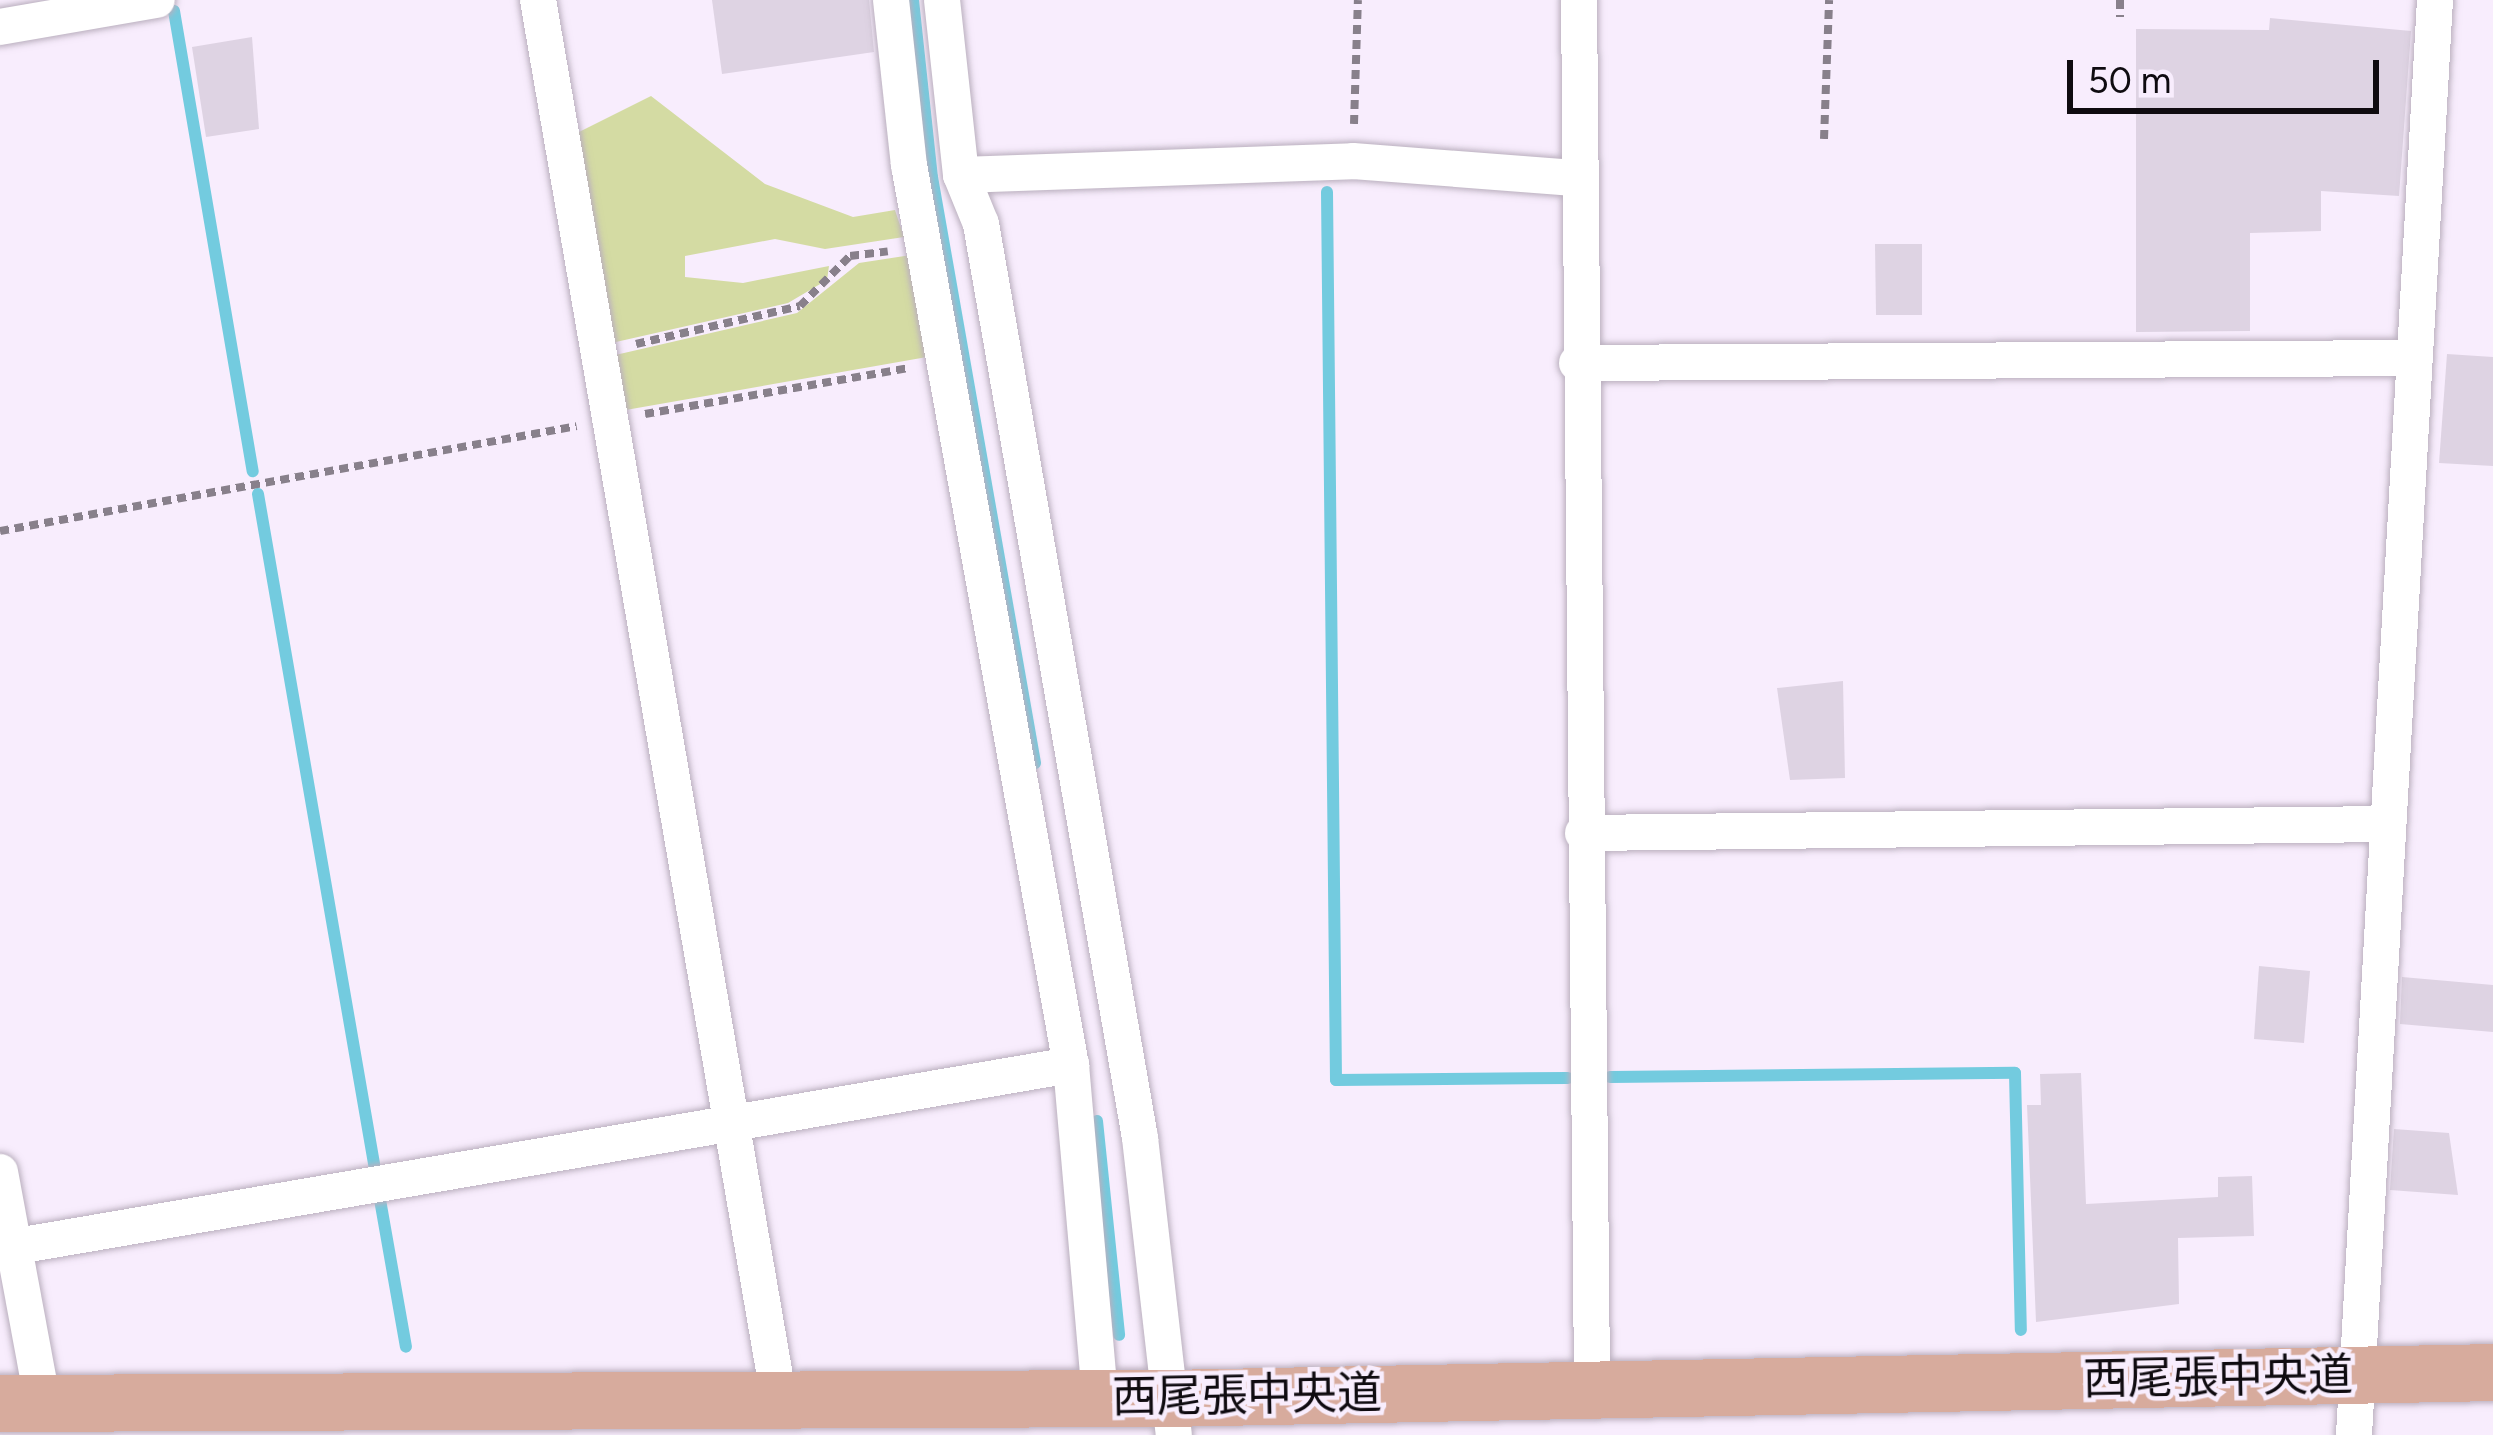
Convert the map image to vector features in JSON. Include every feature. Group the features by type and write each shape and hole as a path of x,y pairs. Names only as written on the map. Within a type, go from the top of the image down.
{"main road":[{"name":"西尾張中央道","path":"22,1403 1100,1398 1170,1416 1592,1388 2493,1372"}],"street":[{"path":"0,27 156,0"},
{"path":"538,0 778,1399"},
{"path":"891,0 923,245 1071,1064 1100,1398"},
{"path":"942,0 962,175 981,224 1140,1138 1170,1416"},
{"path":"1579,0 1574,178 1592,1388"},
{"path":"2354,1435 2383,824 2435,0"},
{"path":"962,175 1354,161 1574,178"},
{"path":"1577,363 2410,358"},
{"path":"1583,833 2383,824"},
{"path":"6,1248 1071,1064"},
{"path":"0,1172 22,1403"}],"path":[{"path":"1354,161 1358,0"},
{"path":"1824,139 1829,0"},
{"path":"2120,0 2120,17"},
{"path":"599,351 800,306 850,256 923,245"},
{"path":"0,531 944,362"}],"green space":[{"path":"651,96 765,184 853,217 895,210 904,237 825,249 775,239 685,256 685,277 743,283 829,266 827,280 788,303 607,344 571,136"},
{"path":"911,255 927,357 620,411 611,356 797,313 859,263"}],"building":[{"path":"712,0 869,0 874,52 722,74"},
{"path":"2270,18 2411,31 2399,196 2321,191 2321,231 2250,233 2250,331 2136,332 2136,29 2269,30"},
{"path":"252,37 259,129 206,137 192,47"},
{"path":"1875,244 1922,244 1922,315 1876,315"},
{"path":"2447,354 2493,357 2493,466 2439,463"},
{"path":"1843,681 1845,778 1790,780 1777,688"},
{"path":"2259,966 2310,971 2304,1043 2254,1039"},
{"path":"2402,977 2493,985 2493,1032 2400,1024"},
{"path":"2081,1073 2086,1204 2218,1197 2218,1177 2252,1176 2254,1236 2178,1238 2179,1304 2036,1322 2027,1105 2041,1105 2040,1074"},
{"path":"2394,1129 2449,1133 2458,1195 2390,1190"}],"waterway":[{"path":"913,0 932,177 1035,763"},
{"path":"174,11 253,471"},
{"path":"1327,192 1336,1080 1568,1078"},
{"path":"258,494 375,1169"},
{"path":"1610,1077 2015,1073 2021,1330"},
{"path":"1097,1121 1119,1335"},
{"path":"379,1194 406,1347"}]}
